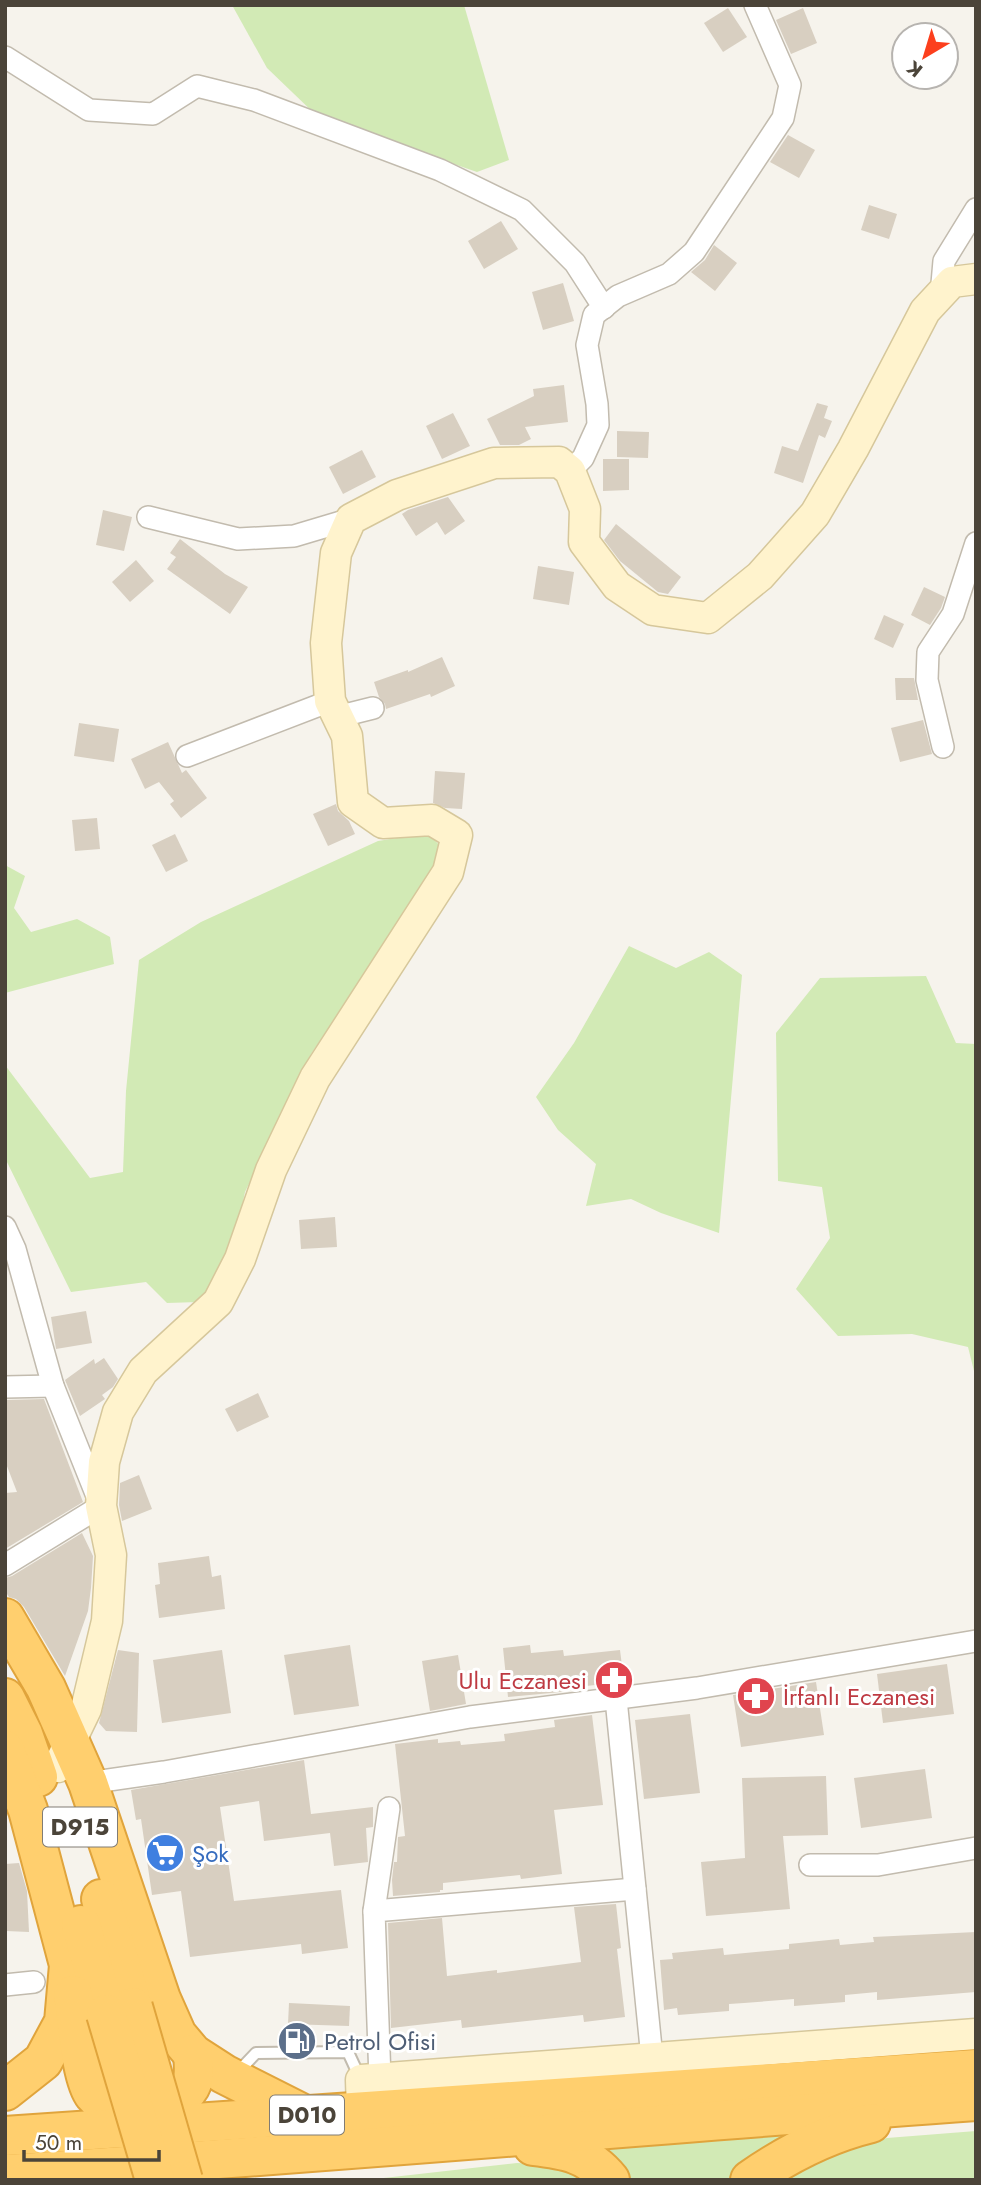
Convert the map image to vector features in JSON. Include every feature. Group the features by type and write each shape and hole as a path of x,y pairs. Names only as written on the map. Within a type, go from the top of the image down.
{"highway":[{"path":"5,1618 34,1665 177,2035 193,2054 232,2079 305,2115"},
{"name":"D915","path":"5,1656 32,1705 72,1764 79,1827 120,2011"},
{"name":"D915","path":"5,1698 23,1734 120,2011"},
{"path":"5,1750 28,1810 69,1965 86,2077 94,2097 102,2103 128,2110 174,2101 187,2091 192,2083 193,2054"},
{"path":"5,2091 43,2061 64,2022 69,1965"},
{"path":"120,2011 155,2180"},
{"path":"120,2011 183,2180"},
{"name":"D010","path":"5,2136 305,2115 368,2090 973,2091"},
{"path":"750,2180 782,2158 841,2132 973,2091"},
{"name":"D010","path":"5,2175 228,2160 973,2091"},
{"path":"443,2140 535,2146 570,2152 592,2161 610,2180"}],"street":[{"path":"570,471 583,458 598,425 587,345 594,315 618,296 669,274 695,252 783,118 790,85 755,5"},
{"path":"5,57 89,110 153,114 197,86 254,100 440,170 522,210 575,263 604,307"},
{"path":"941,295 944,261 976,209"},
{"path":"148,517 238,539 294,536 351,519 397,495 494,463 559,462 570,471 585,509 584,542 617,586 653,610 708,618 760,576 815,514 853,449 925,311 952,282 976,279"},
{"path":"101,1506 104,1462 118,1412 143,1371 218,1303 240,1259 271,1170 315,1078 448,872 457,835 432,820 383,823 353,802 347,736 333,709 326,643 336,552 351,519"},
{"path":"943,747 927,680 928,652 953,614 976,542"},
{"path":"187,756 333,709 373,708"},
{"path":"5,1227 15,1249 54,1386 101,1506 111,1555 107,1621 72,1764 164,1772 470,1717 697,1688 976,1641"},
{"path":"5,1388 54,1386"},
{"path":"5,1565 101,1506"},
{"path":"616,1699 652,2058"},
{"path":"5,1782 17,1813 5,1814"},
{"path":"389,1808 374,1911 368,2090 652,2058 976,2034"},
{"path":"810,1865 878,1865 976,1848"},
{"path":"374,1911 635,1889"},
{"path":"5,1985 34,1982"}],"lane":[{"path":"232,2079 256,2053 348,2052 368,2090"}],"green space":[{"path":"232,5 464,5 509,160 477,172 318,117 267,68"},
{"path":"428,833 442,848 430,878 311,1054 245,1192 230,1262 199,1302 167,1303 146,1282 71,1292 5,1158 5,1065 90,1178 123,1172 126,1091 139,960 201,922 378,841"},
{"path":"5,865 25,876 14,908 31,932 77,919 110,937 114,964 5,993"},
{"path":"629,946 676,968 709,952 742,975 719,1233 661,1213 631,1199 586,1206 596,1164 558,1130 536,1097 574,1043"},
{"path":"926,976 956,1043 976,1044 976,1379 968,1347 912,1334 838,1336 796,1289 830,1238 822,1187 778,1181 776,1033 820,978"},
{"path":"976,2131 976,2180 770,2180 820,2155 887,2138"},
{"path":"801,2133 736,2180 619,2180 595,2150"},
{"path":"517,2163 563,2165 586,2180 366,2180"}],"building":[{"path":"728,8 747,37 723,52 704,23"},
{"path":"803,8 817,43 791,54 776,20"},
{"path":"788,135 815,150 799,178 770,162"},
{"path":"869,205 897,214 889,239 861,230"},
{"path":"501,221 518,249 484,269 468,241"},
{"path":"714,245 737,263 715,291 691,272 705,260"},
{"path":"563,283 574,321 543,330 532,292"},
{"path":"564,385 568,422 525,427 531,439 519,445 500,445 487,419 534,396 533,389"},
{"path":"817,403 828,406 824,418 832,421 825,438 819,435 803,483 774,473 782,446 798,451"},
{"path":"453,413 470,446 442,459 426,426"},
{"path":"617,431 649,432 648,458 617,457"},
{"path":"362,450 376,477 343,494 329,467"},
{"path":"603,459 629,459 629,490 603,491"},
{"path":"448,497 465,521 445,535 437,522 416,536 402,514"},
{"path":"103,510 132,517 124,551 96,545"},
{"path":"616,524 681,577 668,594 658,592 620,561 604,540"},
{"path":"180,539 225,574 248,587 230,614 167,569 176,557 170,553"},
{"path":"136,560 154,581 130,602 112,582"},
{"path":"538,566 574,572 569,605 533,599"},
{"path":"924,587 945,597 930,625 911,615"},
{"path":"884,615 904,624 893,648 874,639"},
{"path":"442,657 455,686 431,697 430,694 386,709 374,682 408,672"},
{"path":"895,678 914,678 918,700 896,700"},
{"path":"923,720 932,754 900,762 891,728"},
{"path":"79,723 119,729 114,762 74,756"},
{"path":"168,742 182,773 186,770 207,798 181,818 170,804 174,801 159,782 145,789 131,759"},
{"path":"435,771 465,773 462,809 445,808 433,803"},
{"path":"336,804 355,834 328,846 313,814"},
{"path":"97,818 100,849 75,851 72,820"},
{"path":"175,834 188,861 166,872 152,845"},
{"path":"335,1217 337,1247 301,1249 299,1220"},
{"path":"86,1311 92,1343 56,1349 51,1317"},
{"path":"104,1358 118,1379 113,1387 102,1395 105,1399 80,1416 65,1380 94,1359 95,1364"},
{"path":"258,1393 269,1417 237,1432 225,1409"},
{"path":"44,1399 83,1502 5,1549 5,1493 17,1492 5,1461 7,1400"},
{"path":"139,1475 152,1509 122,1521 119,1505 120,1483"},
{"path":"82,1533 93,1556 91,1588 88,1611 65,1676 24,1607 5,1591 5,1578"},
{"path":"209,1556 212,1577 221,1575 225,1609 159,1618 155,1585 160,1584 158,1563"},
{"path":"350,1645 359,1706 294,1715 284,1655"},
{"path":"530,1645 531,1653 563,1650 564,1656 620,1650 624,1682 508,1697 503,1648"},
{"path":"118,1650 139,1653 137,1732 106,1731 99,1723"},
{"path":"222,1650 231,1713 162,1723 153,1660"},
{"path":"458,1655 466,1704 430,1711 422,1661"},
{"path":"947,1664 954,1714 883,1723 877,1674"},
{"path":"816,1682 824,1735 741,1747 733,1695"},
{"path":"690,1714 700,1793 644,1799 635,1720"},
{"path":"592,1715 603,1805 554,1810 562,1874 521,1879 520,1875 443,1883 443,1890 440,1892 393,1896 392,1880 394,1862 397,1862 398,1837 405,1836 395,1744 438,1739 438,1743 460,1741 461,1745 505,1741 504,1734 555,1727 554,1720"},
{"path":"304,1760 311,1814 373,1807 373,1827 366,1828 368,1862 334,1866 330,1833 264,1841 259,1801 220,1807 234,1901 341,1890 348,1948 302,1954 301,1944 190,1957 181,1891 152,1895 141,1819 136,1820 131,1790"},
{"path":"925,1769 932,1818 861,1828 854,1778"},
{"path":"826,1776 828,1835 783,1836 790,1909 706,1916 701,1862 745,1858 742,1778"},
{"path":"19,1863 27,1891 29,1932 6,1931 5,1864"},
{"path":"616,1904 621,1948 617,1949 625,2017 584,2022 583,2015 462,2028 461,2020 391,2028 388,1923 442,1918 447,1976 497,1970 497,1973 581,1962 574,1907"},
{"path":"976,1932 976,1992 877,2000 877,1992 845,1995 845,2002 794,2006 794,1999 729,2004 729,2011 678,2015 677,2008 664,2010 660,1960 673,1959 672,1953 723,1948 724,1955 789,1949 789,1944 839,1939 840,1945 874,1942 873,1937"},
{"path":"289,2003 350,2006 349,2026 288,2024"}],"place":[{"name":"Ulu Eczanesi","path":"614,1680"},
{"name":"İrfanlı Eczanesi","path":"756,1696"},
{"name":"Şok","path":"165,1853"},
{"name":"Petrol Ofisi","path":"297,2041"}]}
